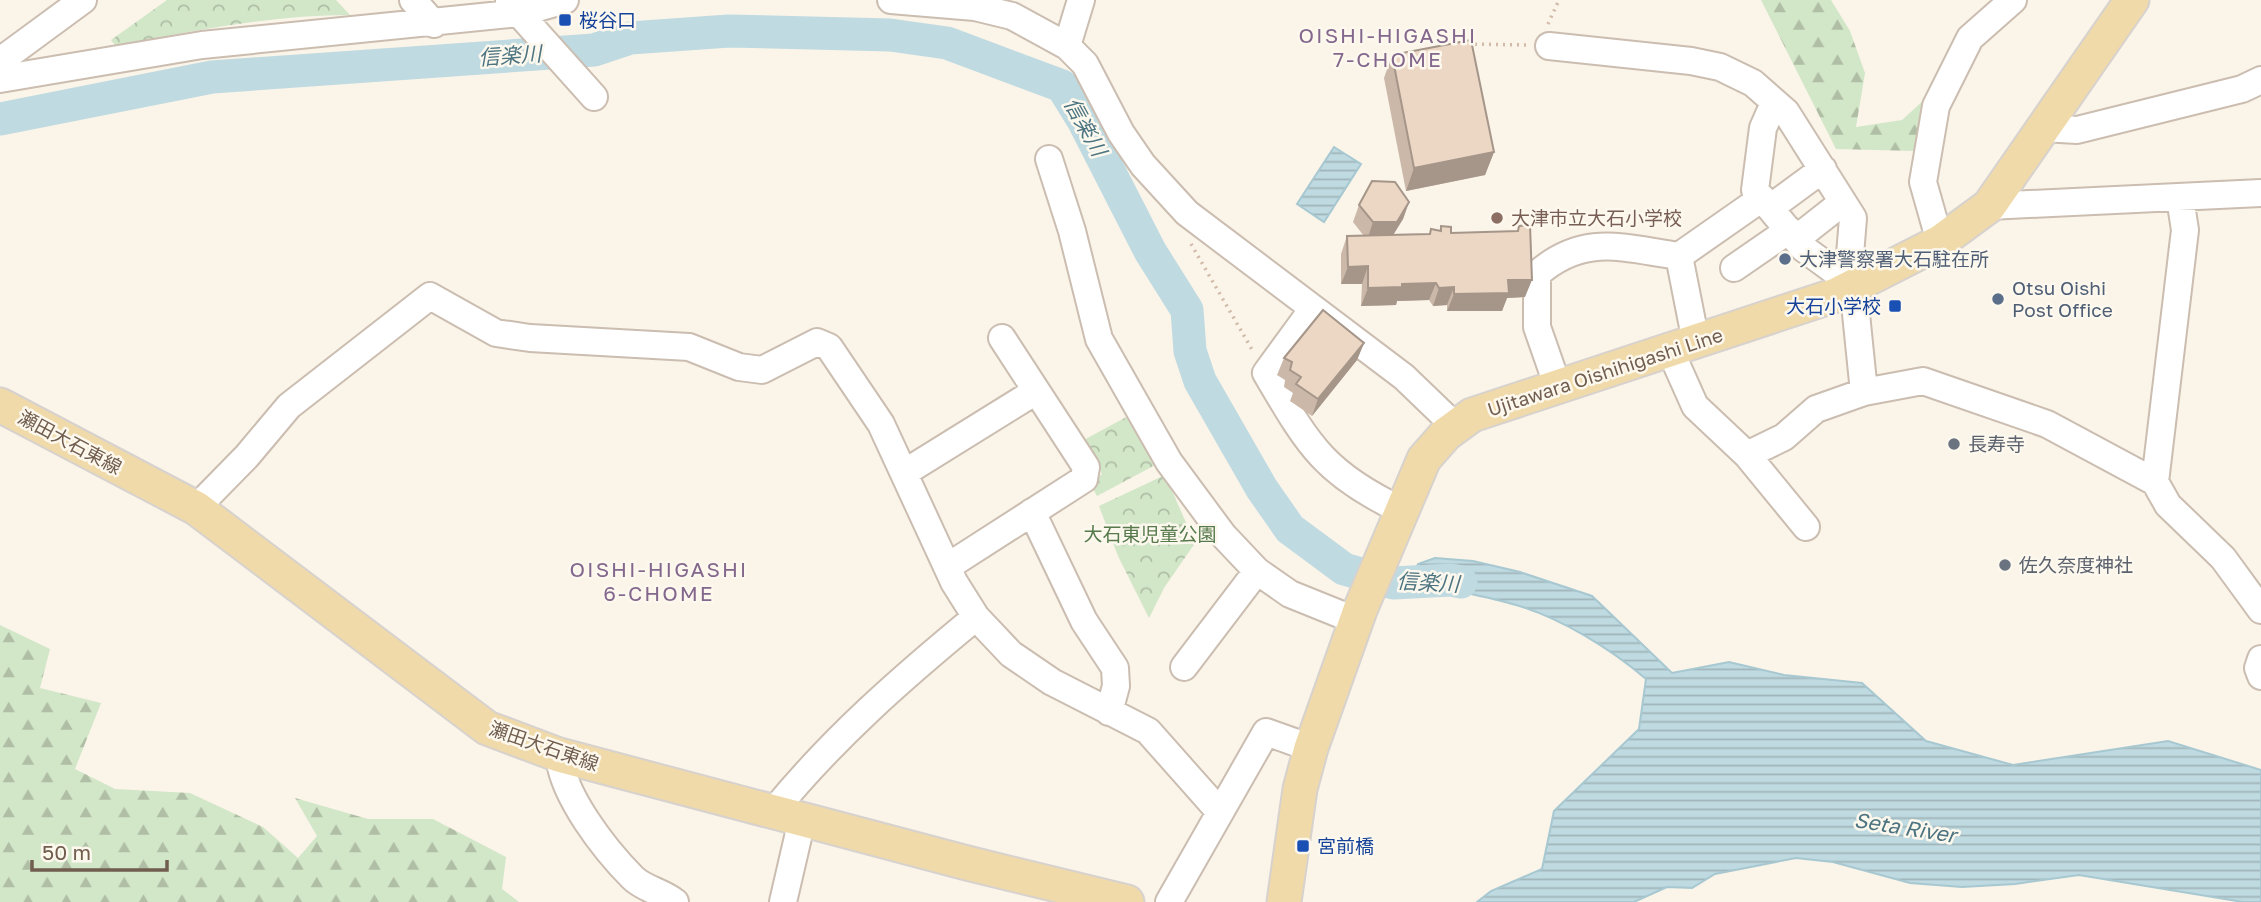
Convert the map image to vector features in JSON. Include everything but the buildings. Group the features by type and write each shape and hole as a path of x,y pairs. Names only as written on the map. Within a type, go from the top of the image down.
{"main road":[{"name":"Ujitawara Oishihigashi Line","path":"1284,902 1300,789 1311,748 1359,616 1424,459 1472,415 1836,295 1940,242 1989,205 2132,0"},
{"name":"瀬田大石東線","path":"0,405 196,508 487,728 559,755 1127,902"}],"street":[{"path":"0,61 83,0"},
{"path":"413,0 434,24"},
{"path":"0,79 202,45 521,14 565,0"},
{"path":"891,0 975,4 1012,16 1067,46 1085,64 1121,133 1143,165 1187,213 1404,377 1456,427"},
{"path":"1067,46 1081,0"},
{"path":"1940,242 1923,182 1936,106 1970,38 2013,0"},
{"path":"521,14 594,97"},
{"path":"1549,46 1691,61 1720,67 1753,83 1786,112 1853,218 1850,255 1864,392"},
{"path":"2043,128 2077,130 2242,89 2261,80"},
{"path":"1773,103 1763,128 1755,190 1803,248 1854,286"},
{"path":"1049,159 1072,232 1099,339 1169,463 1223,536 1257,571 1290,594 1359,616"},
{"path":"1558,387 1537,327 1537,274 1555,259 1595,245 1679,256 1823,169"},
{"path":"1989,205 2261,193"},
{"path":"2155,482 2185,230 2180,198"},
{"path":"1734,268 1843,202"},
{"path":"1679,256 1683,346 1695,406 1747,455 1806,527"},
{"path":"196,508 247,456 289,406 429,296 496,333 530,338 689,347 705,356 750,369 762,370 817,342 829,347 881,424 947,567 976,617 1011,654 1052,682 1148,731 1219,811"},
{"path":"1312,310 1266,373 1317,453 1336,472 1399,516"},
{"path":"947,567 1084,479 1086,467 1002,338"},
{"path":"1747,455 1784,437 1816,409 1864,392 1923,381 2047,424 2155,482 2168,505 2224,558 2261,610"},
{"path":"904,473 1036,391"},
{"path":"1032,512 1084,621 1115,668 1116,686 1109,712"},
{"path":"1184,667 1257,571"},
{"path":"783,902 787,816 800,779 878,698 976,617"},
{"path":"2261,659 2258,668 2261,676"},
{"path":"1168,902 1266,732 1311,748"},
{"path":"559,755 560,766 583,816 635,880 675,902"}],"path":[{"path":"1466,45 1549,46"},
{"path":"1378,60 1404,55"},
{"path":"1187,213 1188,239 1266,373"}],"green space":[{"path":"167,0 336,0 350,15 262,21 116,46 111,40"},
{"path":"1761,0 1831,0 1850,31 1865,73 1856,127 1902,120 1925,99 1916,151 1836,149"},
{"path":"1130,415 1159,463 1097,496 1090,483 1102,474 1082,441"},
{"name":"大石東児童公園","path":"1165,475 1195,543 1164,588 1149,618 1118,556 1099,506"},
{"path":"0,625 50,649 40,688 101,703 75,769 115,789 190,793 263,827 298,858 317,836 295,798 368,819 433,819 506,857 502,889 519,902 0,902"}],"water":[{"path":"1334,147 1361,164 1324,222 1297,204"},
{"name":"Seta River","path":"1435,558 1473,561 1520,572 1592,596 1672,673 1729,662 1784,675 1862,683 1926,741 2013,765 2168,741 2261,770 2261,902 2243,902 2079,875 2015,884 1962,887 1910,883 1833,862 1796,858 1715,874 1692,888 1667,887 1634,902 1477,902 1491,891 1542,869 1554,811 1639,729 1646,679 1601,646 1550,618 1503,601 1411,580 1418,564"}],"waterway":[{"name":"信楽川","path":"0,119 212,77 594,50 630,38 729,31 890,35 947,43 1062,86 1083,120 1150,251 1187,310 1190,351 1200,381 1262,489 1290,529 1344,569 1393,583 1451,580 1461,582"}],"place":[{"name":"桜谷口","path":"565,20"},
{"name":"大津市立大石小学校","path":"1497,218"},
{"name":"大津警察署大石駐在所","path":"1785,259"},
{"name":"Otsu Oishi Post Office","path":"1998,299"},
{"name":"大石小学校","path":"1895,306"},
{"name":"長寿寺","path":"1954,444"},
{"name":"佐久奈度神社","path":"2005,565"},
{"name":"宮前橋","path":"1303,846"}],"district":[{"name":"OISHI-HIGASHI 7-CHOME","path":"1388,48"},
{"name":"OISHI-HIGASHI 6-CHOME","path":"659,582"}]}
